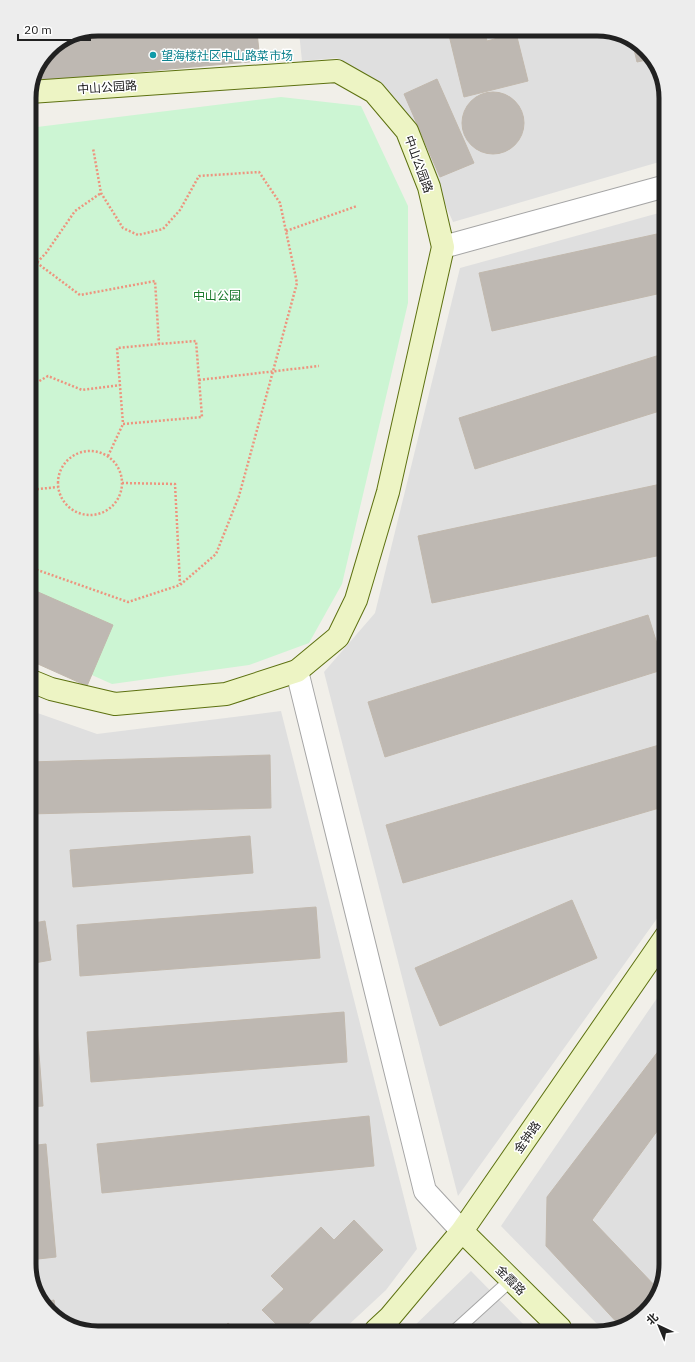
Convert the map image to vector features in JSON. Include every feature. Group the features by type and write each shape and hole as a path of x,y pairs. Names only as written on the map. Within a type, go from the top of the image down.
{"street":[{"name":"中山公园路","path":"36,92 337,71 374,92 407,131 429,187 443,246"},
{"path":"36,683 51,689 115,704 226,694 297,671 338,637 356,600 388,492 443,246 659,188"},
{"path":"297,671 425,1191 462,1231"},
{"name":"金钟路","path":"380,1326 390,1317 462,1231 659,946"},
{"name":"金霞路","path":"462,1231 558,1326"}],"lane":[{"path":"460,1326 511,1280"}],"path":[{"path":"36,569 128,602 180,585 216,554 239,496 297,283 280,203 259,172 199,176 180,210 164,229 138,235 123,228 101,193 93,148"},
{"path":"101,193 75,211 46,253 37,263 80,295 155,282 159,344"},
{"path":"286,231 357,206"},
{"path":"108,456 123,424 117,348 196,340 202,417 123,424"},
{"path":"199,380 320,366"},
{"path":"36,383 48,376 82,390 120,385"},
{"path":"88,451 99,452 108,456 116,463 122,483 120,494 115,503 107,510 98,514 87,515 72,509 62,498 59,487 59,477 62,467 69,459 78,453 88,451"},
{"path":"122,483 175,484 180,585"},
{"path":"36,489 59,487"}],"shaded area":[{"path":"299,36 609,37 628,44 635,49 646,60 654,74 658,86 659,98 659,162 453,222 403,108 337,58 302,61"},
{"path":"659,213 659,916 458,1196 324,672 375,613 460,268"},
{"path":"281,711 417,1249 386,1290 347,1326 94,1326 78,1323 64,1316 51,1305 46,1298 37,1276 36,1264 36,712 97,734"},
{"path":"659,995 659,1264 657,1280 649,1298 643,1306 639,1306 639,1309 635,1313 621,1321 609,1325 599,1326 501,1226"},
{"path":"471,1271 525,1326 414,1326"}],"green space":[{"name":"中山公园","path":"281,97 361,106 408,206 408,303 342,584 309,643 249,665 112,684 36,650 36,127"}],"building":[{"name":"望海楼社区中山路菜市场","path":"98,36 257,36 260,61 38,81 42,71 57,51 78,39"},
{"path":"449,36 486,36 487,41 505,36 517,36 528,81 464,97"},
{"path":"634,48 646,60 637,62"},
{"path":"437,79 474,163 440,177 404,94"},
{"path":"487,92 499,92 515,101 522,111 524,123 522,135 515,145 499,154 487,154 476,149 467,140 462,129 462,117 467,106 476,97"},
{"path":"659,234 659,294 492,331 479,273"},
{"path":"659,355 659,411 475,469 459,418"},
{"path":"659,484 659,555 432,603 418,536"},
{"path":"36,591 113,625 87,686 36,663"},
{"path":"648,615 659,650 659,671 385,757 368,702"},
{"path":"659,745 659,808 403,883 386,825"},
{"path":"270,755 271,808 36,814 36,762"},
{"path":"250,836 253,873 73,887 70,850"},
{"path":"572,900 597,958 440,1026 415,968"},
{"path":"316,907 320,958 80,976 77,925"},
{"path":"45,921 51,960 36,963 36,923"},
{"path":"344,1012 347,1062 91,1082 87,1032"},
{"path":"36,1015 43,1106 36,1106"},
{"path":"659,1050 659,1129 592,1220 655,1286 649,1298 643,1306 639,1306 639,1309 635,1313 628,1318 617,1322 546,1246 547,1197"},
{"path":"369,1116 374,1166 102,1193 97,1144"},
{"path":"46,1144 56,1257 36,1259 36,1145"},
{"path":"354,1220 383,1250 306,1326 278,1326 262,1310 284,1289 271,1276 321,1227 334,1240"},
{"path":"54,1300 56,1310 51,1305 48,1301"}],"place":[{"name":"望海楼社区中山路菜市场","path":"153,55"}]}
